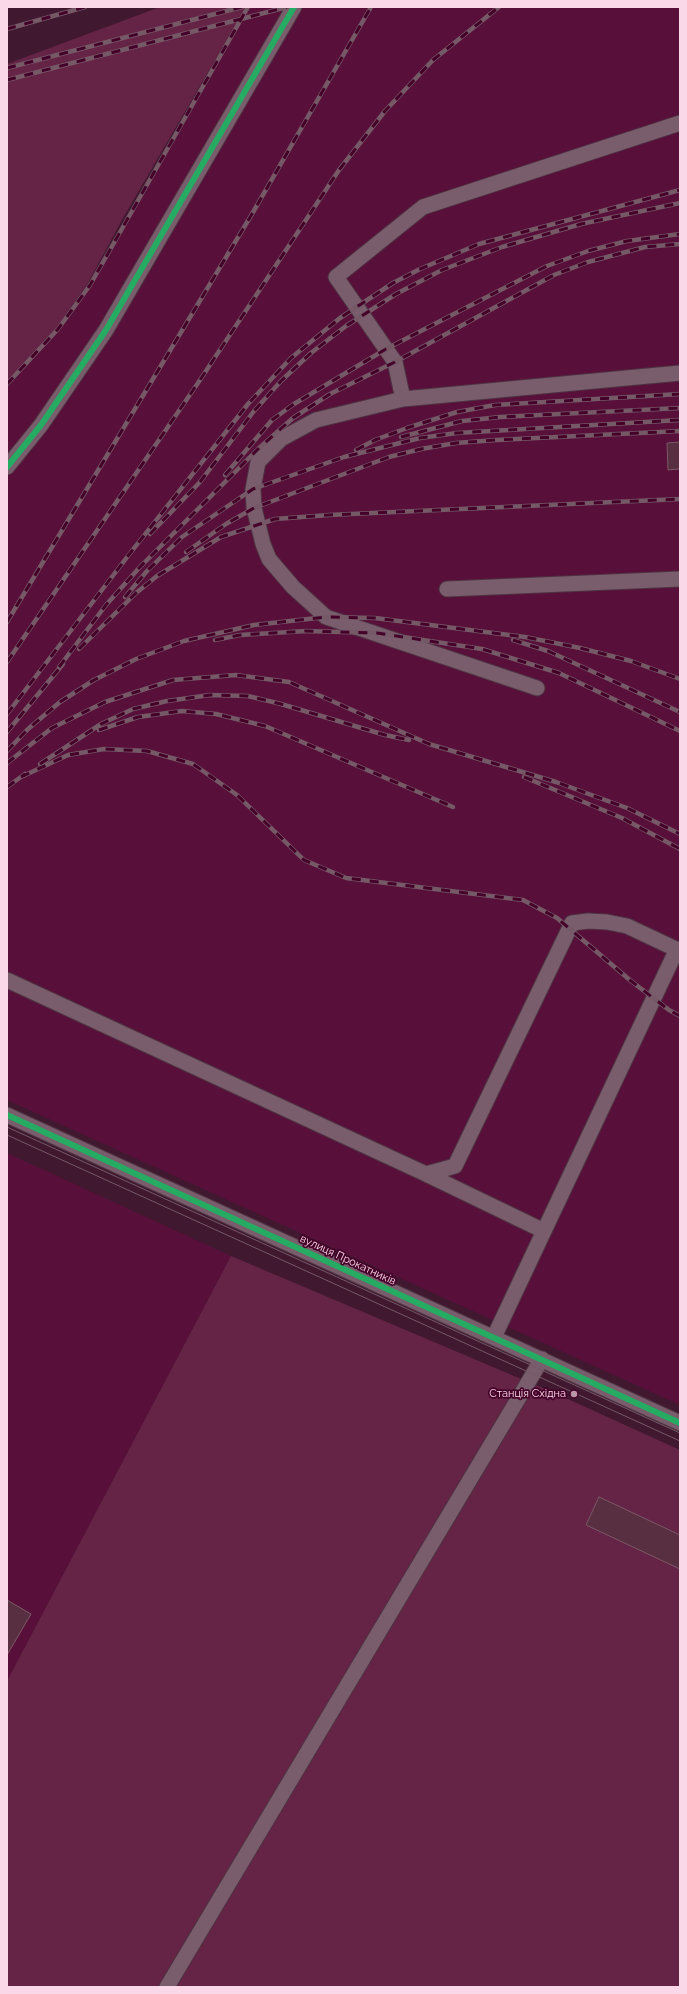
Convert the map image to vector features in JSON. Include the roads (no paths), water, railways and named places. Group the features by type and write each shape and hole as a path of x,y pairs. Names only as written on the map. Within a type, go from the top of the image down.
{"street":[{"path":"7,467 41,425 106,330 294,7"},
{"path":"403,399 395,362 336,277 423,207 680,123"},
{"path":"537,688 326,616 293,587 269,559 263,544 254,508 253,489 258,462 281,439 316,420 403,399 680,373"},
{"path":"447,590 680,579"},
{"path":"426,1174 455,1166 572,923 588,921 607,922 627,926 678,950 494,1337"},
{"path":"7,980 544,1230"},
{"name":"вулиця Прокатників","path":"7,1115 680,1422"},
{"path":"167,1987 542,1359"}],"tram line":[{"path":"7,1127 680,1433"},
{"path":"7,1135 680,1441"}],"railway":[{"path":"7,29 85,7"},
{"path":"7,68 242,7"},
{"path":"7,384 58,329 90,285 248,7"},
{"path":"7,80 287,7"},
{"path":"7,622 252,214 371,7"},
{"path":"7,662 200,380 339,170 385,111 433,60 499,7"},
{"path":"7,714 131,552 248,404 291,358 340,318 393,283 420,269 479,244 680,190"},
{"path":"150,534 200,482 254,411 281,381 311,353 346,326 396,294 442,270 502,247 581,224 680,203"},
{"path":"225,475 272,420 294,404 386,349 547,266 588,251 627,241 680,234"},
{"path":"59,667 106,605 139,568 258,449 293,418 330,394 395,362 554,275 588,262 645,247 680,244"},
{"path":"356,450 375,440 407,428 457,412 495,405 680,394"},
{"path":"401,437 462,421 500,417 680,408"},
{"path":"125,597 147,571 182,537 253,489 344,457 420,438 457,433 680,420"},
{"path":"186,552 226,524 254,508 389,457 421,449 456,443 496,440 680,431"},
{"path":"79,649 136,593 157,576 221,537 275,519 329,515 680,499"},
{"path":"7,751 28,729 60,702 94,680 136,659 184,641 254,625 326,617 375,618 525,637 580,648 631,661 680,679"},
{"path":"215,640 240,635 306,631 377,633 482,649 559,673 680,731"},
{"path":"513,640 548,651 680,712"},
{"path":"7,732 63,664"},
{"path":"7,763 52,728 105,702 173,680 236,675 289,682 429,744 556,782 627,808 680,834"},
{"path":"40,764 101,724 133,709 167,701 210,695 248,696 281,704 385,735 409,740"},
{"path":"99,730 138,717 182,711 216,714 265,726 453,807"},
{"path":"21,777 68,755 104,749 147,751 193,764 237,795 304,860 346,878 523,900 557,918 631,981 669,1010 680,1016"},
{"path":"7,787 25,774"},
{"path":"524,777 622,818 680,849"}],"place":[{"name":"Станція Східна","path":"574,1394"}]}
